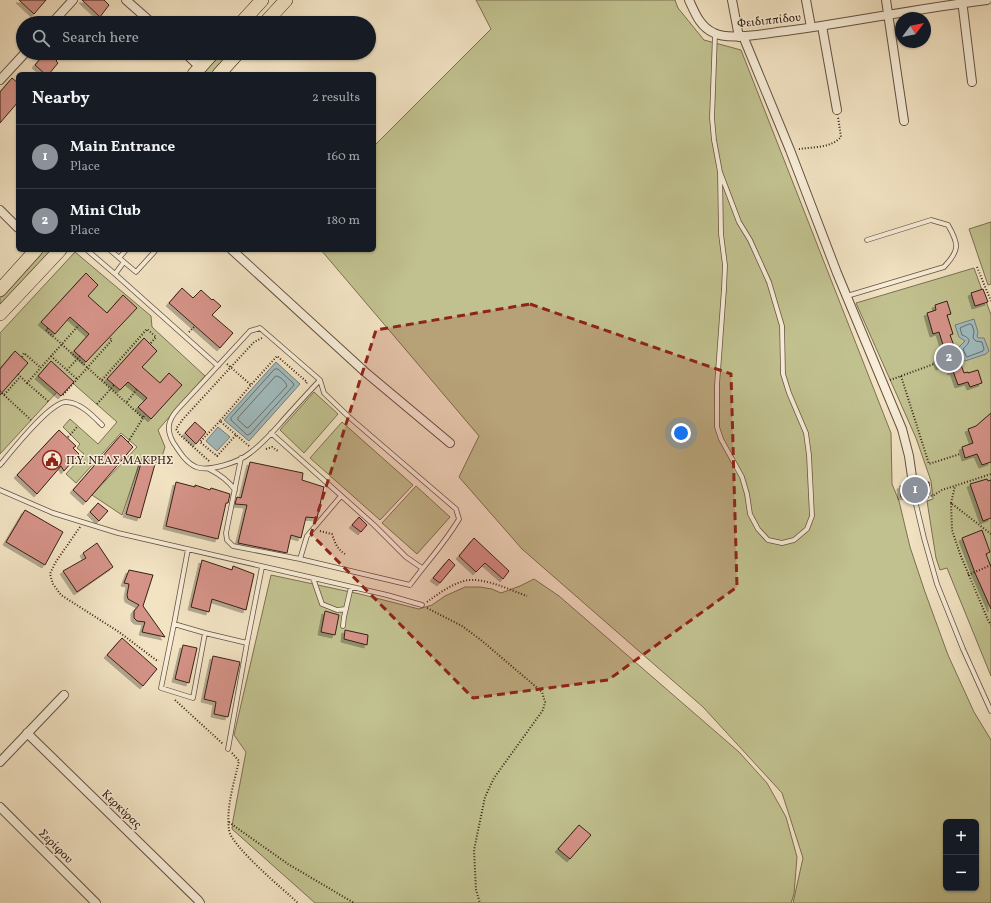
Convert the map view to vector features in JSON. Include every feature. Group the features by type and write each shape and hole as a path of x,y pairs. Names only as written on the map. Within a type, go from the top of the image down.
{"main road":[{"path":"247,16 262,0"},
{"path":"271,16 286,0"},
{"path":"197,71 207,60"},
{"path":"221,72 232,60"},
{"path":"0,290 34,252"},
{"path":"0,314 58,252"}],"street":[{"path":"58,16 73,0"},
{"path":"126,0 144,16"},
{"path":"689,0 701,23 715,34"},
{"path":"732,0 741,36 790,150 847,297 902,429 912,484"},
{"path":"806,0 811,27"},
{"path":"886,0 904,121"},
{"name":"Φειδιππίδου","path":"715,34 741,36 822,26 962,1 987,0"},
{"path":"962,1 972,82"},
{"path":"822,26 837,110"},
{"path":"0,80 19,60"},
{"path":"190,60 197,71"},
{"path":"0,210 16,226"},
{"path":"234,252 364,371 450,443"},
{"path":"0,762 64,695"},
{"name":"Κερκύρας","path":"27,733 200,903"},
{"name":"Σερίφου","path":"0,807 96,903"}],"lane":[{"path":"715,34 712,118 714,140 720,172 724,283 718,364 716,409 717,427 721,439 742,477 747,494 750,514 758,528 768,540 782,543 794,540 807,529 812,516 810,455 806,433 789,394 784,374 782,326 769,282 750,240 739,222 720,172"},
{"path":"847,297 944,266 954,256 956,240 948,224 932,220 867,240"},
{"path":"89,252 218,366"},
{"path":"112,252 136,272 154,252"},
{"path":"119,258 124,252"},
{"path":"115,274 124,262"},
{"path":"241,458 226,533 227,540 233,546 300,559 410,585 422,568 451,534 459,519 456,509 349,417 324,393 320,380 260,328 250,331 172,416 168,428 170,436 187,461 196,467 208,468 229,464 241,458 250,454 271,434 320,380"},
{"path":"0,465 53,406 65,401 74,404 90,414 102,425"},
{"path":"271,434 374,525 406,557 422,568"},
{"path":"208,468 219,474 230,483 234,490"},
{"path":"0,490 53,513 118,533 387,595 422,605"},
{"path":"300,559 307,536 341,496"},
{"path":"914,498 937,584 960,642 991,711"},
{"path":"188,549 161,688 192,698 205,633"},
{"path":"228,749 262,567"},
{"path":"313,578 322,604 337,610 346,609"},
{"path":"343,626 351,587"},
{"path":"174,624 205,633 247,642"}],"path":[{"path":"790,150 823,146 837,142 841,137 837,110"},
{"path":"977,267 991,302"},
{"path":"27,383 78,325"},
{"path":"48,328 46,330 143,418"},
{"path":"102,380 147,329 156,337 150,344"},
{"path":"215,467 180,435 176,429 183,419 254,342 268,335"},
{"path":"18,374 53,406 112,340 109,337"},
{"path":"22,357 24,353 40,368"},
{"path":"52,356 77,380"},
{"path":"67,370 80,356"},
{"path":"236,435 216,456 200,442 277,356 307,382 302,388"},
{"path":"223,360 251,385"},
{"path":"883,382 934,364"},
{"path":"901,376 929,464 960,454"},
{"path":"4,395 20,377"},
{"path":"97,404 114,385"},
{"path":"126,402 137,390"},
{"path":"0,391 36,424"},
{"path":"128,442 145,414"},
{"path":"220,421 249,446"},
{"path":"68,437 78,426"},
{"path":"914,498 991,474"},
{"path":"955,486 951,503 952,530 968,575 991,625"},
{"path":"951,503 991,534"},
{"path":"83,523 55,563 50,574 53,584 61,595 119,632 156,660 166,661"},
{"path":"314,527 320,532 332,534 336,546 345,554"},
{"path":"968,575 991,565"},
{"path":"480,903 476,890 474,850 484,797 494,778 543,710 545,702 544,696 534,685 481,640 462,626 422,605 444,590 465,581 488,582 527,596"},
{"path":"161,688 228,749 239,761 228,812 229,832 241,849 261,870 298,903"},
{"path":"228,821 288,864 354,903"}],"highlighted area":[{"path":"530,304 731,374 737,587 608,680 473,698 311,534 376,330"}],"green space":[{"path":"476,0 675,0 678,8 704,40 741,50 891,433 892,484 899,501 910,547 925,592 948,655 974,712 991,740 991,903 793,903 803,858 782,793 703,707 522,549 459,477 479,436 323,252 376,252 376,144 491,29"},
{"path":"215,60 224,60 213,72 204,72"},
{"path":"991,222 991,284 988,285 969,229"},
{"path":"42,252 51,252 0,305 0,297"},
{"path":"75,252 151,316 152,327 205,376 158,430 165,447 160,463 141,459 122,515 92,495 137,447 121,433 76,483 66,474 84,454 77,448 80,444 63,427 70,419 98,444 117,422 76,386 51,361 57,392 0,454 0,333"},
{"path":"974,268 991,315 991,676 947,568 940,570 936,558 927,501 933,499 931,481 916,438 856,303"},
{"path":"314,392 338,414 304,453 280,430"},
{"path":"342,422 413,485 380,520 310,458"},
{"path":"416,486 450,517 417,554 382,523"},
{"path":"271,575 360,594 419,609 432,605 445,596 465,587 492,589 501,593 534,579 559,596 739,752 767,783 786,817 797,857 794,894 791,903 315,903 232,829 246,752 234,735"}],"water":[{"path":"974,319 978,332 977,336 978,338 984,338 989,351 986,354 965,361 963,360 959,347 965,341 959,337 955,325"},
{"path":"276,362 300,384 249,441 224,420"},
{"path":"218,427 230,437 217,451 206,441"}],"building":[{"path":"19,0 46,0 34,14"},
{"path":"82,0 104,0 109,5 101,16"},
{"path":"39,60 57,60 58,63 51,72 43,72 35,65"},
{"path":"12,78 16,81 16,104 0,123 0,92"},
{"path":"86,273 98,285 88,296 107,313 123,295 137,308 86,362 74,351 89,334 70,317 55,334 41,322"},
{"path":"182,288 193,298 201,290 221,306 212,315 233,333 220,348 169,303"},
{"path":"983,289 988,302 975,306 971,293"},
{"path":"947,301 951,314 947,315 953,334 950,335 964,373 978,370 982,383 970,387 968,382 958,385 953,371 951,372 948,363 939,367 936,359 945,356 944,348 939,332 933,334 927,313 936,310 935,305"},
{"path":"144,338 157,351 142,367 160,383 169,373 182,385 151,419 138,407 147,398 128,382 120,390 107,379"},
{"path":"15,351 28,363 0,395 0,369"},
{"path":"51,361 74,382 61,396 38,376"},
{"path":"991,413 991,462 982,465 977,454 965,458 962,447 973,443 968,429 976,426"},
{"path":"195,422 206,432 196,444 185,433"},
{"name":"Π.Υ. ΝΕΑΣ ΜΑΚΡΗΣ","path":"59,430 76,446 73,448 79,454 64,471 61,466 37,494 17,475"},
{"path":"121,435 133,447 86,502 73,490"},
{"path":"142,460 155,464 140,518 126,514"},
{"path":"250,462 303,473 302,480 324,487 317,518 306,517 301,538 291,535 287,553 238,543 247,505 235,504 237,497 241,498"},
{"path":"987,479 988,481 991,480 991,518 983,521 970,484"},
{"path":"176,482 195,487 195,485 210,490 211,488 230,494 228,503 226,503 218,539 166,526"},
{"path":"929,482 930,494 917,495 914,493 911,496 901,497 900,486 908,485 909,488 913,489 917,488 918,483"},
{"path":"98,503 108,511 99,521 90,512"},
{"path":"25,510 63,532 45,565 6,542"},
{"path":"359,517 367,525 361,532 352,525"},
{"path":"982,530 990,552 986,554 991,567 991,609 962,538"},
{"path":"474,538 509,571 503,579 485,563 476,572 459,556"},
{"path":"97,543 113,567 77,592 63,571 86,558 83,553"},
{"path":"449,559 455,565 440,583 433,578"},
{"path":"202,560 232,570 233,566 254,574 246,610 212,599 209,612 191,607"},
{"path":"129,570 153,575 143,606 165,637 142,632 145,622 137,621 134,618 134,611 139,605 128,599 127,595 129,584 124,583"},
{"path":"325,611 339,615 335,635 321,632"},
{"path":"345,630 368,635 367,645 344,639"},
{"path":"122,638 157,669 143,686 107,655"},
{"path":"183,645 197,648 189,683 175,679"},
{"path":"213,656 240,662 228,717 214,714 216,702 204,699"},
{"path":"579,825 591,835 570,859 558,849"}],"tunnel":[{"path":"913,484 913,491"}],"place":[{"name":"Mini Club","path":"949,358"},
{"name":"Π.Υ. ΝΕΑΣ ΜΑΚΡΗΣ","path":"52,460"},
{"name":"Main Entrance","path":"915,490"}]}
